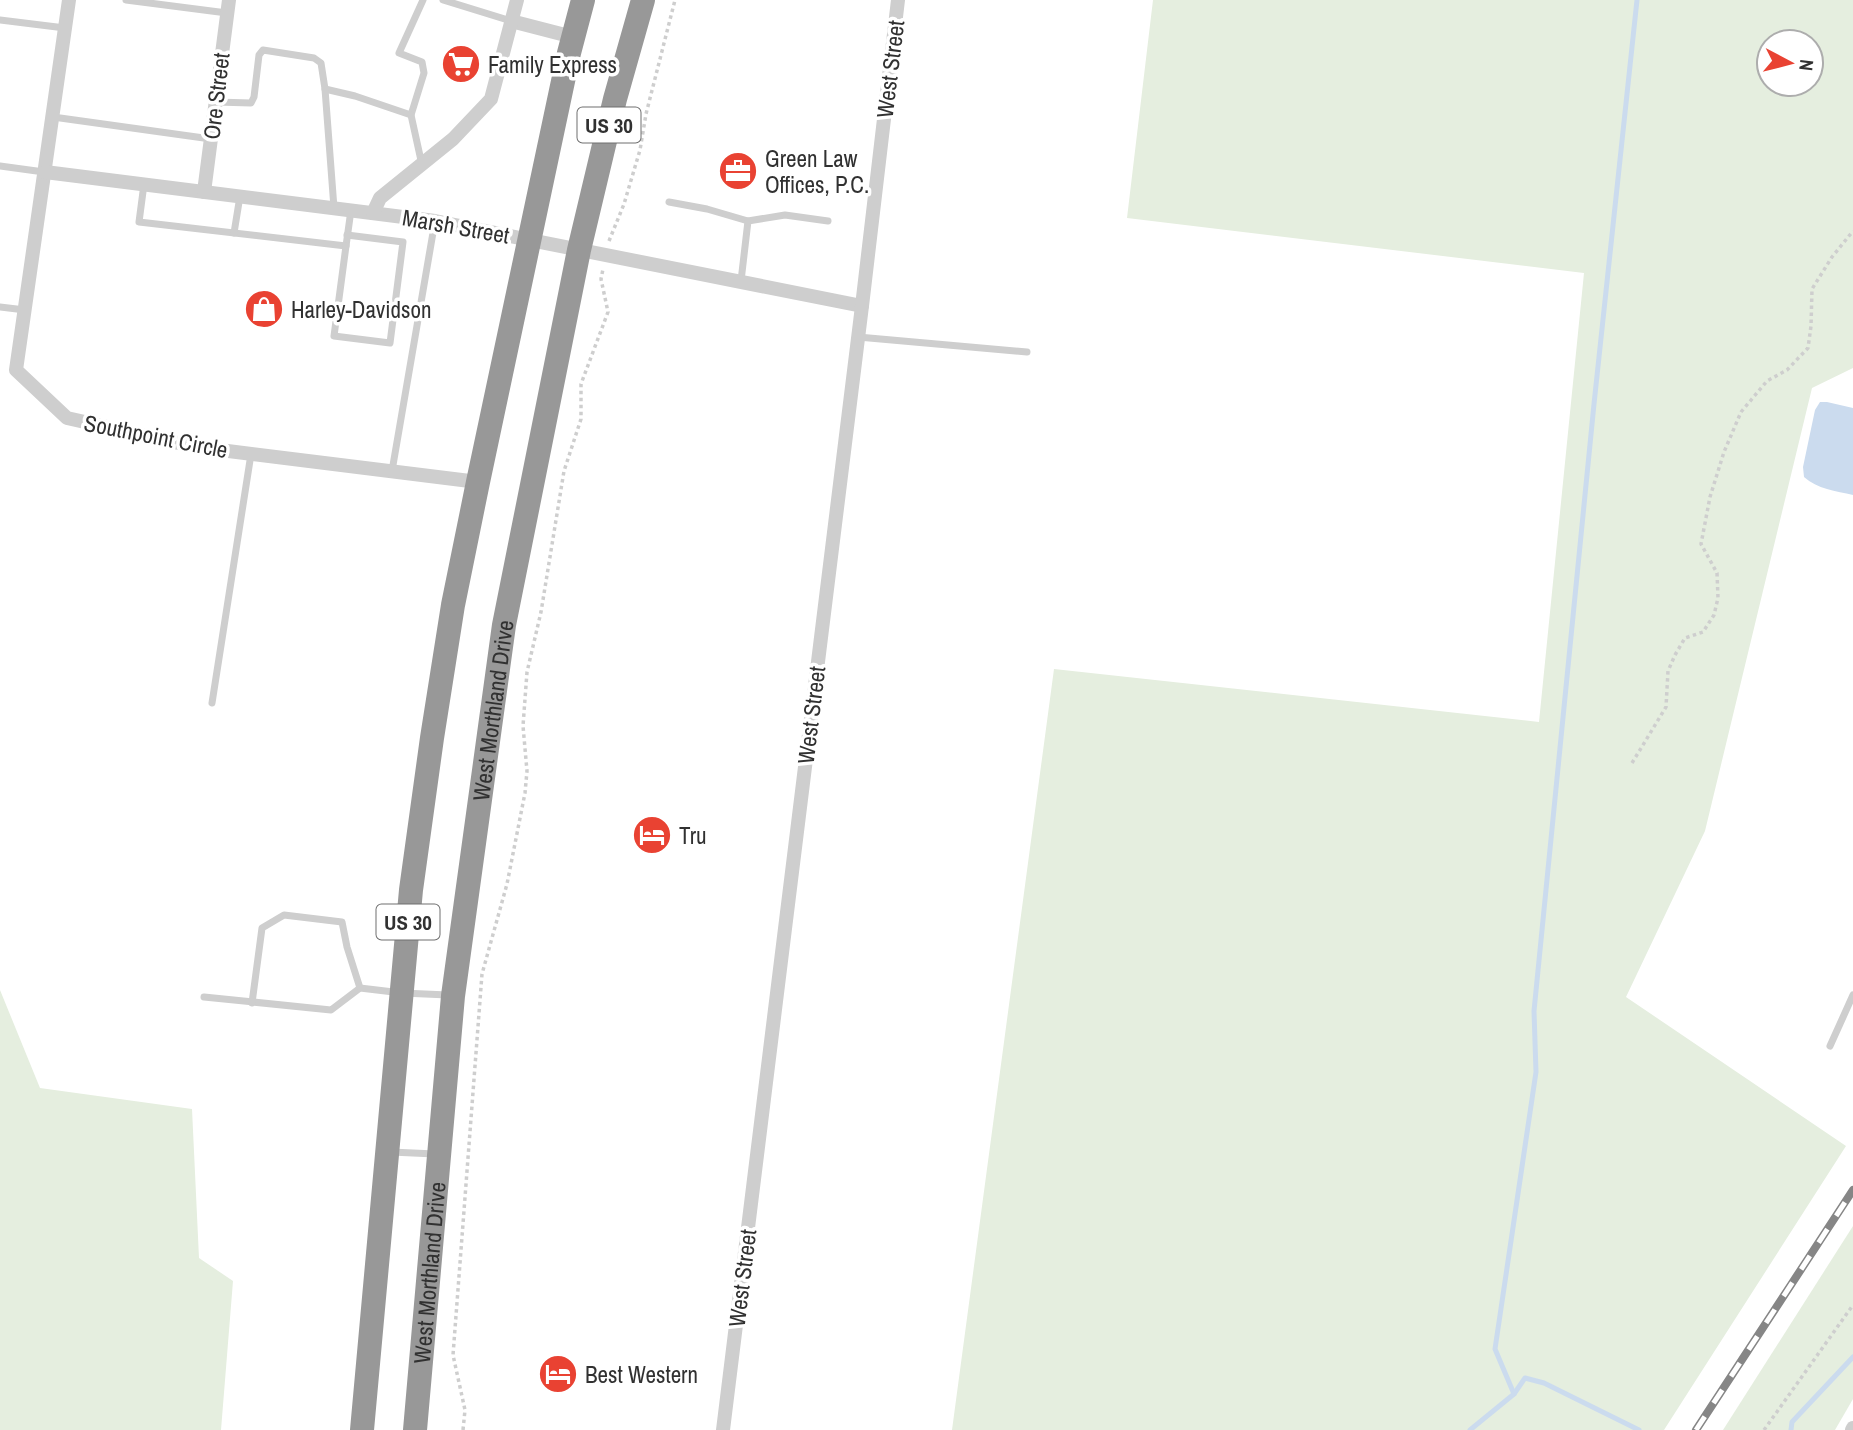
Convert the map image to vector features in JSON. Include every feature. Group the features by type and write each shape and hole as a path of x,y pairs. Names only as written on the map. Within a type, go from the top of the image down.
{"highway":[{"name":"US 30","path":"362,1430 411,890 432,738 453,605 478,482 583,0"},
{"name":"West Morthland Drive","path":"415,1430 453,996 504,625 579,250 615,99 643,0"}],"street":[{"name":"Southpoint Circle","path":"69,0 16,369 67,418 196,447 478,482"},
{"path":"373,213 380,198 453,139 491,99 517,0"},
{"name":"West Street","path":"723,1430 898,0"},
{"name":"Ore Street","path":"204,192 228,7"},
{"path":"511,21 573,37"},
{"name":"Marsh Street","path":"46,172 435,221 862,306"}],"lane":[{"path":"126,0 228,7"},
{"path":"422,165 411,115 424,72 422,62 399,53 423,0"},
{"path":"443,0 511,21"},
{"path":"0,20 65,28"},
{"path":"216,102 251,103 259,55 263,50 314,58 321,63 334,208"},
{"path":"325,89 411,115"},
{"path":"53,117 211,139"},
{"path":"0,166 46,172"},
{"path":"144,184 139,222 346,246"},
{"path":"234,233 240,197"},
{"path":"669,202 708,209 748,221 785,215 828,221"},
{"path":"347,235 403,242 390,343 334,337 347,235 351,210"},
{"path":"392,471 435,221"},
{"path":"740,282 748,221"},
{"path":"0,307 25,310"},
{"path":"858,337 1027,352"},
{"path":"212,704 251,454"},
{"path":"252,1003 262,928 284,915 342,922 360,988"},
{"path":"204,997 331,1010 360,988 453,996"},
{"path":"1830,1046 1853,995"},
{"path":"388,1152 439,1154"}],"path":[{"path":"463,1430 465,1410 453,1355 482,974 507,884 525,793 527,771 523,726 527,672 541,612 564,471 581,419 581,384 608,313 601,279 610,234 624,205 640,150 646,114 675,0"},
{"path":"1632,763 1666,707 1668,671 1675,655 1685,638 1703,632 1714,614 1718,598 1717,572 1701,544 1710,497 1724,452 1741,412 1767,381 1787,370 1808,348 1812,289 1832,257 1853,231"},
{"path":"1764,1430 1853,1305"}],"green space":[{"path":"1153,0 1853,0 1853,368 1812,388 1705,831 1626,997 1846,1146 1664,1430 952,1430 1054,669 1539,722 1584,273 1127,218"},
{"path":"0,990 40,1088 192,1109 199,1258 233,1281 221,1430 0,1430"},
{"path":"1853,1226 1853,1399 1835,1430 1723,1430"}],"water":[{"path":"1820,402 1853,408 1853,495 1821,487 1804,477 1803,467 1815,410"}],"waterway":[{"path":"1514,1394 1495,1349 1536,1072 1534,1011 1637,0"},
{"path":"1791,1430 1792,1422 1853,1357"},
{"path":"1470,1430 1514,1394 1525,1378 1544,1383 1639,1430"}],"railway":[{"path":"1696,1430 1853,1190"}],"place":[{"name":"Family Express","path":"461,64"},
{"name":"Green Law Offices, P.C.","path":"738,171"},
{"name":"Harley-Davidson","path":"264,309"},
{"name":"Tru","path":"652,835"},
{"name":"Best Western","path":"558,1374"}]}
